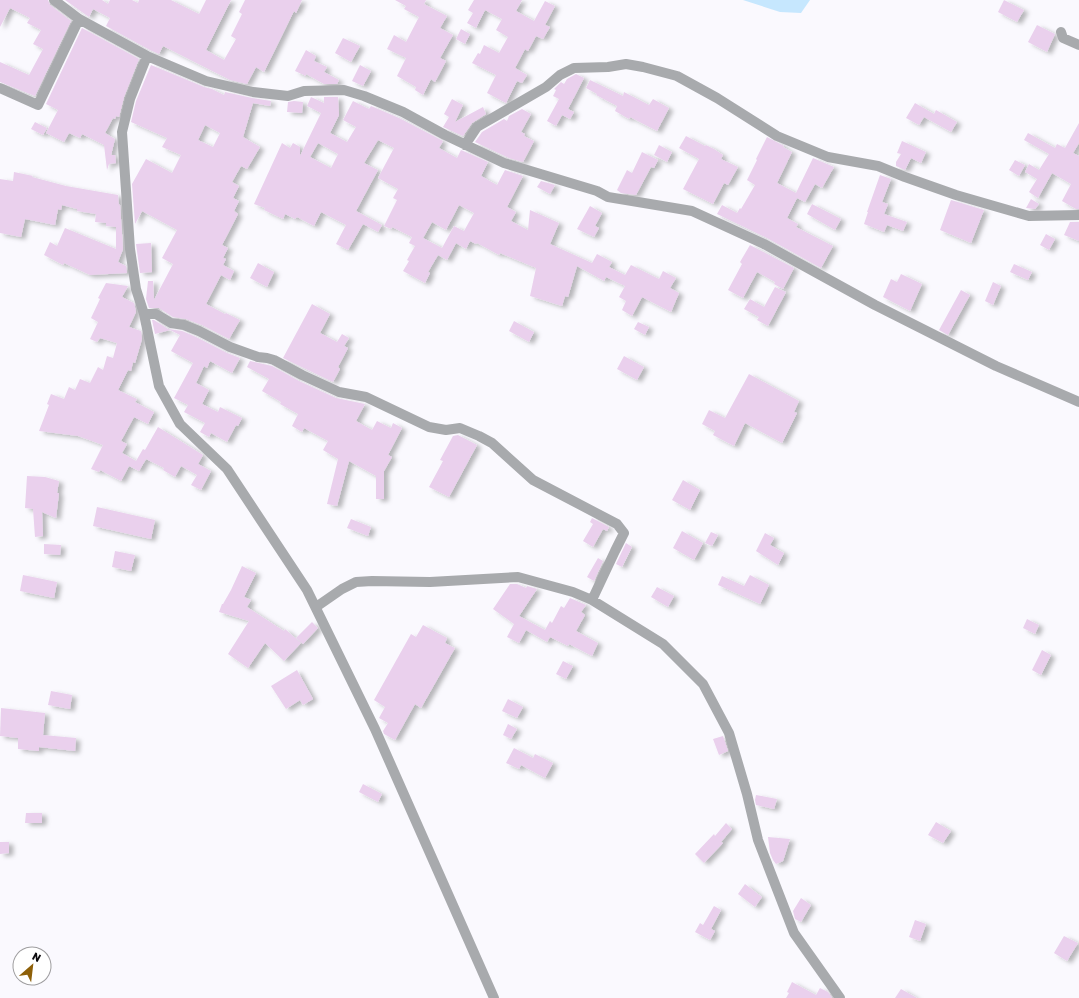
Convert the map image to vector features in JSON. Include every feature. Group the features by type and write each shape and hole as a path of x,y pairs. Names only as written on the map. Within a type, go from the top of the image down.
{"street":[{"path":"54,0 79,20 147,56 206,81 253,92 288,96 304,91 344,90 364,96 403,112 445,136 504,163 598,191 608,197 692,211 764,244 875,305 989,362 1079,402"},
{"path":"0,88 38,106 79,20"},
{"path":"1062,32 1063,38 1079,46"},
{"path":"147,56 130,99 122,132 130,249 136,289 144,314 159,386 180,424 227,469 307,590 375,729 494,998"},
{"path":"465,145 477,127 546,87 567,71 574,68 608,67 626,64 677,76 717,98 777,136 828,157 878,166 905,177 956,194 1029,216 1079,215"},
{"path":"144,314 156,314 172,323 184,325 199,331 230,347 258,357 274,360 339,392 366,397 429,427 446,430 460,428 492,443 533,480 618,524 624,533 592,600"},
{"path":"316,608 342,589 356,582 430,582 518,577 573,592 592,600 663,644 703,684 729,733 747,794 758,840 794,933 840,998"}],"water":[{"path":"743,0 810,0 801,13 780,12"}],"building":[{"path":"0,0 48,0 50,5 71,21 35,96 0,82 0,62 29,75 43,49 33,44 41,30 27,23 30,18 10,8 0,27"},
{"path":"65,0 102,0 108,4 110,0 132,0 138,3 139,0 171,0 199,14 206,0 231,0 206,50 224,60 236,39 231,36 242,14 239,12 245,0 302,0 296,13 294,11 264,72 256,67 247,84 230,80 163,46 159,54 150,50 106,26 110,18 93,9 89,17"},
{"path":"395,0 426,0 424,4 447,16 440,28 453,35 440,58 446,61 435,82 431,79 423,95 415,90 416,87 397,76 406,58 387,49 394,35 406,42 419,17 404,9 406,6"},
{"path":"474,0 522,0 516,11 534,21 545,1 555,6 545,25 550,27 543,39 536,36 528,51 525,49 515,68 527,75 522,83 517,81 506,103 487,93 496,75 472,63 478,53 480,54 484,45 499,53 508,37 496,30 502,19 485,10 476,28 467,23 473,13 468,10"},
{"path":"1004,0 1024,10 1017,22 998,12"},
{"path":"1037,25 1055,34 1047,52 1028,42"},
{"path":"82,28 139,59 124,97 119,117 116,116 115,119 113,118 105,133 115,139 111,155 115,155 116,163 109,164 107,170 104,145 82,134 80,138 69,133 64,142 46,133 58,110 46,104"},
{"path":"461,29 470,34 465,44 456,39"},
{"path":"343,38 360,46 351,62 335,53"},
{"path":"306,50 316,56 314,61 327,67 324,72 339,80 337,84 324,84 306,74 306,76 295,71"},
{"path":"151,65 224,95 225,92 271,101 270,106 253,103 243,137 260,147 247,169 241,166 232,182 239,186 233,198 239,201 234,211 238,214 222,245 228,248 223,258 226,259 223,265 234,271 230,280 221,275 206,304 240,320 229,339 202,325 186,319 173,317 159,308 149,308 146,299 148,281 153,281 154,300 173,264 162,258 177,230 142,211 135,224 132,184 146,159 172,173 181,155 162,147 167,138 131,122 136,101","holes":["205,125 220,133 213,147 198,140"]},
{"path":"360,65 371,71 363,86 352,81"},
{"path":"576,74 584,78 568,109 574,112 570,119 562,115 556,126 547,121 559,99 553,96 556,90 554,89 561,82 564,84 567,79"},
{"path":"590,80 623,96 624,92 649,105 653,99 669,108 657,131 630,117 629,119 615,111 617,106 586,88"},
{"path":"311,97 324,103 324,97 338,97 339,115 330,133 347,142 356,127 343,120 353,101 369,109 371,106 399,118 443,141 439,148 457,158 461,150 488,162 481,176 497,185 505,170 523,176 507,207 516,212 511,221 528,230 530,210 559,223 550,244 592,263 597,254 612,262 609,267 625,275 631,265 659,279 663,271 676,278 670,288 679,293 671,312 642,297 632,316 622,310 626,301 619,297 625,286 606,277 604,281 577,266 568,297 565,296 562,306 530,296 536,268 500,253 499,255 477,243 476,244 470,241 466,249 456,243 447,260 438,255 428,272 430,273 425,283 403,271 415,246 409,243 412,237 392,227 391,229 384,226 397,200 393,198 398,189 378,178 394,148 378,140 364,163 378,170 356,211 382,225 378,232 363,224 348,250 336,244 346,225 321,212 314,226 297,217 295,219 285,214 283,219 264,210 265,208 254,204 282,143 290,148 293,143 300,147 300,156 321,113 307,106","holes":["318,143 338,154 331,168 310,157","459,205 474,213 464,231 454,226 442,248 423,238 432,222 446,230"]},
{"path":"452,99 463,105 455,122 483,107 486,114 472,123 463,136 443,127 449,117 444,114"},
{"path":"288,102 303,102 302,113 287,112"},
{"path":"915,103 934,114 936,110 957,122 951,132 924,117 919,125 906,118"},
{"path":"522,109 531,114 521,132 525,134 524,136 534,141 523,162 509,158 475,142 482,132 504,119 507,121 509,116"},
{"path":"35,122 47,128 43,135 31,129"},
{"path":"1079,123 1079,143 1073,153 1079,156 1079,209 1076,209 1062,201 1071,184 1052,173 1038,198 1029,192 1037,179 1025,172 1029,164 1039,170 1049,154 1024,140 1028,133 1055,148 1057,144 1065,148"},
{"path":"686,136 714,149 723,155 721,159 738,167 728,185 724,183 713,204 683,189 699,159 679,148"},
{"path":"767,137 792,152 777,183 796,193 813,158 834,167 822,188 815,184 805,202 797,198 787,218 798,224 796,227 833,246 821,268 767,238 717,214 722,205 737,213 740,208 741,209 755,185 747,180"},
{"path":"902,141 926,152 921,163 911,158 905,170 896,166 896,162 901,154 897,153"},
{"path":"659,145 672,152 667,162 654,155"},
{"path":"642,152 658,160 654,168 651,167 636,195 621,193 617,190 627,170 632,173"},
{"path":"1015,160 1025,165 1019,176 1009,170"},
{"path":"14,172 66,186 118,195 123,249 118,262 126,266 127,273 90,275 64,263 63,265 44,255 50,242 57,246 65,228 116,249 116,227 106,226 106,223 95,222 96,214 77,211 77,209 62,205 61,210 58,209 55,225 25,219 21,237 0,233 0,179 13,181"},
{"path":"880,175 891,179 882,202 888,204 884,214 907,222 903,231 887,225 884,232 864,224"},
{"path":"541,181 555,185 550,194 537,187"},
{"path":"1031,199 1039,204 1035,209 1026,208"},
{"path":"951,200 984,210 971,243 940,230"},
{"path":"812,204 841,219 835,230 807,214"},
{"path":"590,206 602,213 595,226 599,228 594,237 577,229"},
{"path":"1070,222 1079,222 1079,241 1064,235"},
{"path":"1046,234 1055,239 1049,250 1040,245"},
{"path":"151,243 152,272 140,273 136,244"},
{"path":"750,245 794,268 783,289 774,284 775,282 757,272 743,298 728,290 742,264 740,262"},
{"path":"258,263 274,272 267,287 250,278"},
{"path":"1014,264 1032,272 1028,280 1010,272"},
{"path":"901,274 922,284 910,311 883,297 891,279 897,282"},
{"path":"993,282 1001,286 993,305 985,301"},
{"path":"106,283 128,286 122,297 134,303 136,312 129,327 141,331 142,339 135,363 133,362 131,371 128,370 118,390 137,399 135,402 154,412 148,424 134,417 121,441 127,444 122,453 136,461 143,449 145,450 158,427 203,455 198,464 211,471 201,490 191,485 197,475 181,466 175,477 163,470 164,468 146,459 139,471 129,466 121,481 100,470 99,472 91,469 103,445 78,436 39,431 49,405 47,404 51,394 64,399 69,387 75,390 80,379 90,383 98,367 103,370 107,356 113,358 117,343 100,338 97,342 90,339 98,322 91,318 100,299 98,298"},
{"path":"775,287 786,292 768,326 757,320 759,317 744,309 750,299 764,307"},
{"path":"961,290 970,295 948,335 939,330"},
{"path":"312,304 330,314 320,333 337,342 342,334 349,338 344,346 348,348 338,367 340,369 333,382 283,358"},
{"path":"152,320 168,329 182,331 240,358 232,373 210,361 207,368 204,366 196,383 209,390 202,404 218,412 220,407 242,418 238,426 236,425 227,442 211,433 209,437 200,432 205,423 184,412 188,405 174,398 193,363 171,351 180,335 170,330 155,334"},
{"path":"514,321 534,332 529,342 509,331"},
{"path":"638,322 649,327 645,335 634,329"},
{"path":"624,356 644,367 637,380 617,369"},
{"path":"250,361 272,366 299,381 336,398 365,404 356,421 372,430 377,421 391,428 393,423 402,428 388,455 392,457 384,471 384,499 376,499 376,476 349,461 337,506 327,504 338,459 323,450 328,441 304,428 302,432 292,426 298,414 280,404 281,402 262,391 269,379 247,367"},
{"path":"749,374 799,401 794,412 797,413 782,443 745,423 734,446 713,435 715,431 702,424 709,410 725,418"},
{"path":"458,435 477,445 449,497 429,487 443,461 440,460 453,436"},
{"path":"27,476 45,477 59,481 56,518 42,512 43,536 35,537 33,509 25,508"},
{"path":"683,480 700,490 690,510 672,500"},
{"path":"97,507 155,520 151,539 93,526"},
{"path":"592,518 609,527 607,531 603,529 593,547 583,541 593,524 590,522"},
{"path":"351,519 371,527 368,536 347,528"},
{"path":"682,531 703,543 694,560 673,548"},
{"path":"711,532 718,535 712,546 705,543"},
{"path":"765,533 774,538 770,545 784,553 778,565 756,551"},
{"path":"626,543 632,547 622,567 616,564"},
{"path":"44,544 61,545 60,555 44,554"},
{"path":"115,551 135,555 131,571 112,567"},
{"path":"598,558 603,561 594,581 587,577"},
{"path":"242,566 256,573 244,597 251,600 247,607 284,631 285,629 301,643 284,661 265,643 248,668 228,654 249,621 219,612"},
{"path":"23,575 57,582 54,598 20,591"},
{"path":"750,575 769,585 760,604 718,585 722,576 744,586"},
{"path":"510,584 517,584 526,588 527,586 537,589 519,616 545,630 550,621 552,623 561,606 564,608 570,598 586,605 581,612 585,615 576,631 598,643 592,656 569,644 568,646 550,637 547,642 526,630 519,643 507,637 514,624 493,609"},
{"path":"657,587 674,596 668,607 651,597"},
{"path":"1027,619 1039,625 1035,634 1023,628"},
{"path":"312,622 318,628 303,644 296,638"},
{"path":"423,625 447,638 445,643 455,648 421,708 415,704 395,740 384,734 383,731 388,723 379,718 385,707 374,700 411,634 416,637"},
{"path":"1042,650 1051,655 1041,675 1032,670"},
{"path":"563,661 573,666 566,679 556,674"},
{"path":"297,670 313,699 303,705 300,700 286,709 271,686"},
{"path":"51,691 72,695 70,709 48,705"},
{"path":"508,699 523,707 517,718 502,711"},
{"path":"1,708 45,713 43,735 76,738 75,751 39,747 39,751 18,749 18,738 0,736"},
{"path":"508,724 517,729 511,739 503,735"},
{"path":"723,736 728,751 719,755 713,739"},
{"path":"514,748 533,758 535,754 553,763 545,778 521,765 519,769 506,763"},
{"path":"363,784 382,794 378,802 359,792"},
{"path":"756,795 777,799 774,809 756,805"},
{"path":"26,813 42,813 42,823 25,823"},
{"path":"936,822 951,831 943,843 928,835"},
{"path":"726,823 732,829 721,842 723,843 704,863 695,854 714,834 715,836"},
{"path":"768,837 790,839 783,861 776,864 773,860 770,853"},
{"path":"0,842 9,842 9,853 0,854"},
{"path":"745,884 762,897 755,907 738,894"},
{"path":"801,898 811,905 801,922 795,919 793,911"},
{"path":"714,906 721,910 711,929 715,931 710,940 695,932 700,923 703,925"},
{"path":"915,920 926,924 920,941 909,937"},
{"path":"1064,936 1078,943 1067,961 1054,953"},
{"path":"792,982 816,995 820,988 828,992 832,998 786,998"},
{"path":"901,989 917,998 895,998"}]}
